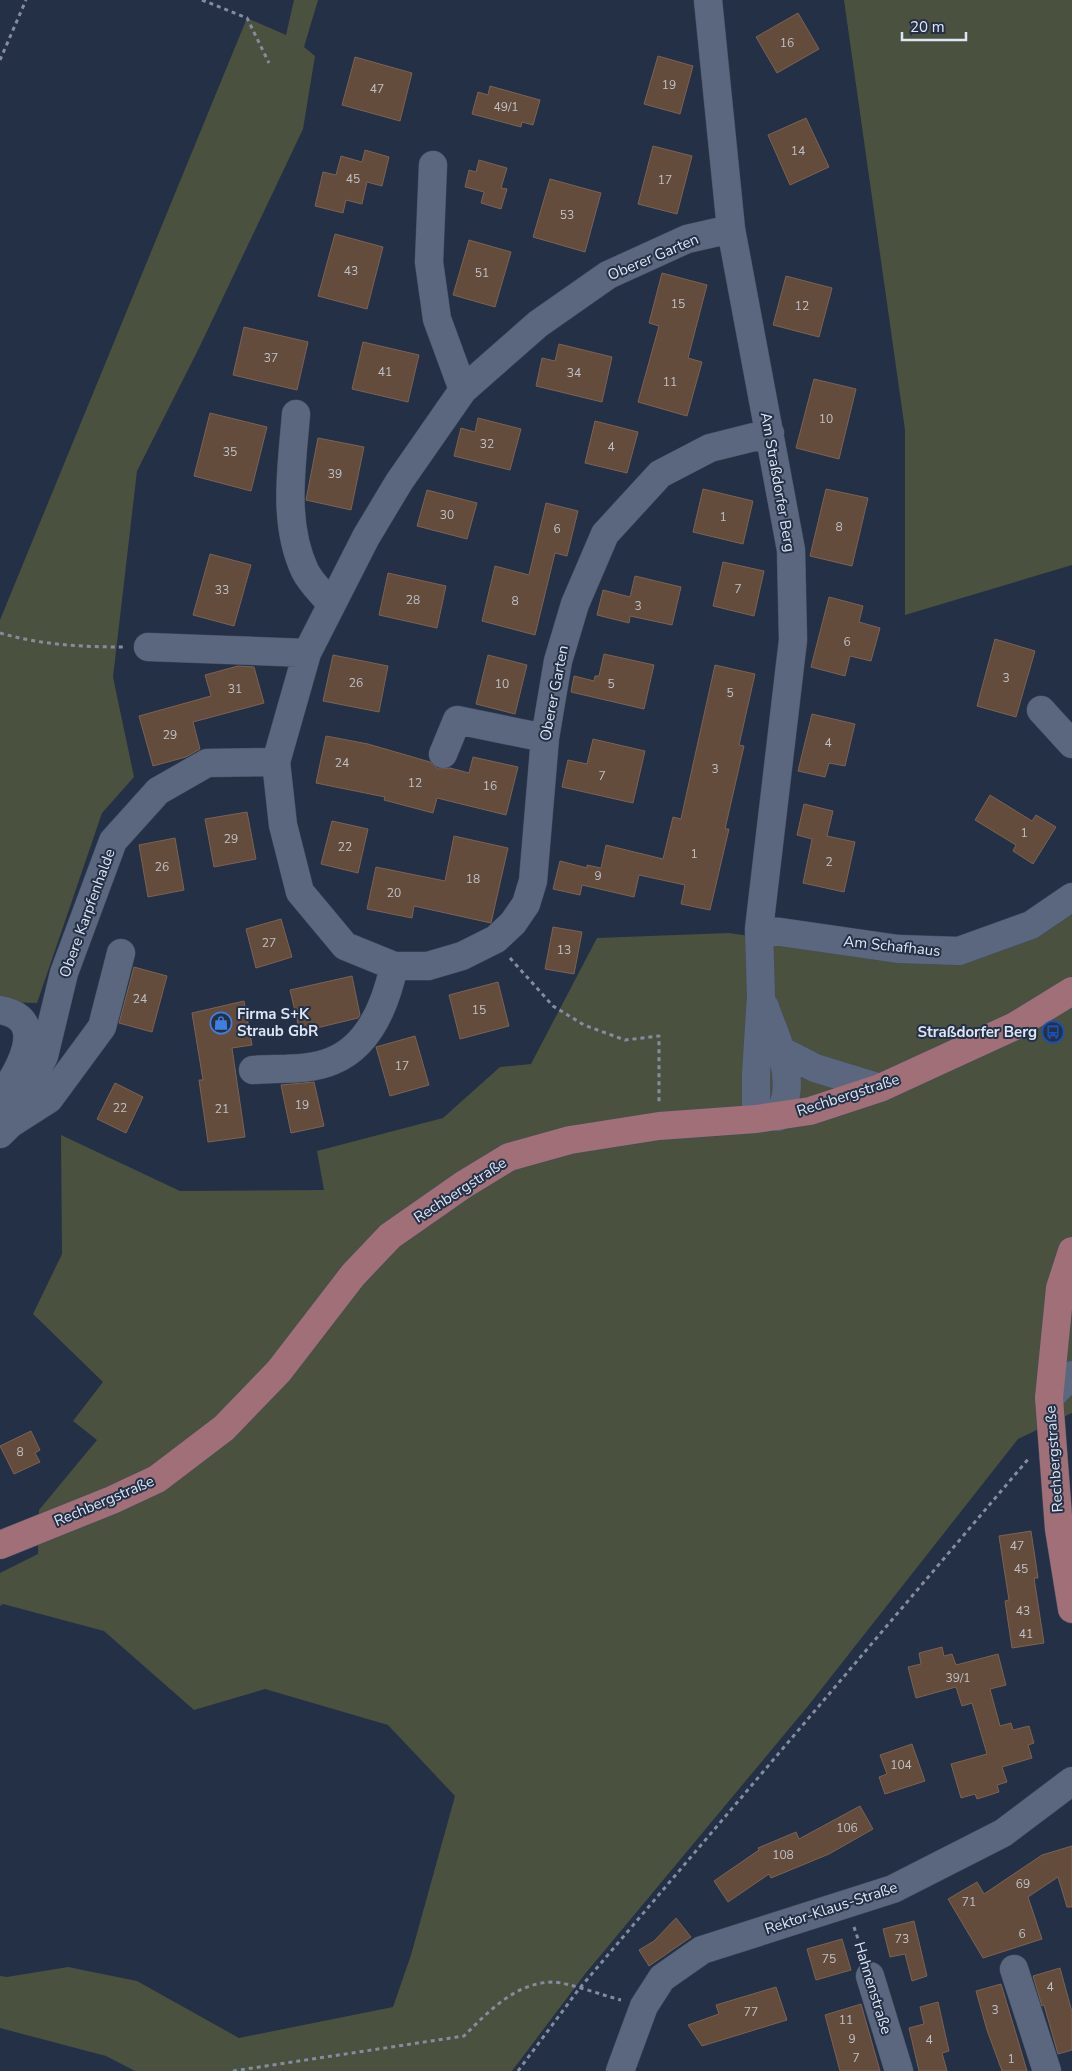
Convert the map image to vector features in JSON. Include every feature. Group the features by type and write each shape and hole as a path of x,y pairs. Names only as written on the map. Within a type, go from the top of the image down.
{"main road":[{"name":"Rechbergstraße","path":"0,1545 112,1500 156,1479 224,1428 280,1370 353,1275 390,1236 463,1185 509,1157 570,1140 659,1126 767,1118 810,1111 880,1088 1015,1026 1072,991"},
{"name":"Rechbergstraße","path":"1072,1251 1060,1288 1049,1398 1050,1433 1059,1529 1072,1609"}],"street":[{"name":"Am Straßdorfer Berg","path":"708,0 731,229 791,550 793,640 759,929 761,996 756,1074 767,1118"},
{"path":"432,165 429,262 437,319 463,390"},
{"name":"Oberer Garten","path":"731,229 687,239 608,275 538,324 463,390 394,490 366,538 307,653 276,762 283,824 300,892 345,946 394,966 428,966 462,956 496,939 513,922 526,904 533,881 544,738 558,661 575,604 605,534 660,474 710,448 770,433"},
{"path":"296,414 290,502 294,539 306,572 331,604"},
{"path":"148,647 307,653"},
{"path":"1041,710 1072,744"},
{"path":"443,754 457,720 544,738"},
{"name":"Obere Karpfenhalde","path":"5,1129 44,1056 64,974 112,841 158,791 207,763 276,762"},
{"name":"Am Schafhaus","path":"759,929 898,949 959,952 1031,925 1072,897"},
{"path":"5,1129 48,1099 102,1027 121,953"},
{"path":"253,1070 311,1066 333,1061 360,1044 377,1017 390,984 394,966"},
{"name":"Am Straßdorfer Berg","path":"761,996 780,1050 787,1082 786,1096 767,1118"},
{"path":"0,1010 8,1011 20,1020 27,1032 28,1046 18,1072 0,1098"},
{"path":"780,1050 815,1068 880,1088"},
{"name":"Rechbergstraße","path":"1049,1398 1072,1375"},
{"name":"Rektor-Klaus-Straße","path":"644,2006 662,1978 702,1950 893,1889 1003,1833 1072,1781"},
{"path":"1014,1969 1047,2071"},
{"name":"Hahnenstraße","path":"870,1976 899,2071"},
{"path":"620,2071 644,2006"}],"path":[{"path":"0,60 26,0"},
{"path":"202,0 247,18 269,63"},
{"path":"0,633 24,640 82,647 148,647"},
{"path":"496,939 508,956 553,1006 584,1025 625,1040 659,1036 659,1126"},
{"path":"518,2071 579,1989 1050,1433"},
{"name":"Hahnenstraße","path":"848,1904 870,1976"},
{"path":"233,2071 464,2036 490,2009 522,1988 555,1982 644,2006"}],"green space":[{"path":"294,0 318,0 304,47 315,56 303,129 199,348 137,471 113,677 134,777 102,813 37,1003 0,1002 0,620 247,18 286,35"},
{"path":"844,0 1072,0 1072,565 905,615 905,430"},
{"path":"1072,910 1072,1413 1018,1439 808,1706 585,1974 512,2071 135,2071 106,2056 0,2028 0,1976 7,1977 68,1967 137,1981 239,2038 393,2007 411,1955 455,1796 388,1725 265,1689 194,1710 104,1631 3,1604 0,1606 0,1573 38,1554 39,1510 97,1440 73,1421 103,1382 33,1314 62,1254 61,1135 180,1191 324,1190 317,1151 443,1118 500,1067 531,1064 597,938 729,933 938,965 1031,937"}],"building":[{"path":"798,13 819,49 777,73 756,37"},
{"path":"658,56 693,66 680,114 644,104"},
{"path":"355,57 412,73 400,121 342,105"},
{"path":"490,86 540,100 533,125 522,122 521,127 472,114 478,92 488,95"},
{"path":"806,118 829,167 790,185 768,135"},
{"path":"653,146 692,156 677,214 638,204"},
{"path":"365,150 389,157 382,186 367,182 362,204 346,200 343,213 315,206 323,172 336,175 341,156 362,162"},
{"path":"479,160 507,168 501,188 507,189 501,209 481,203 484,192 465,187 469,170 476,172"},
{"path":"550,179 601,193 585,252 533,237"},
{"path":"335,234 383,247 367,309 318,296"},
{"path":"469,240 511,252 495,307 453,295"},
{"path":"662,273 707,285 688,358 702,362 687,416 638,402 659,326 649,323"},
{"path":"786,276 832,288 819,337 773,325"},
{"path":"244,327 308,342 297,390 233,375"},
{"path":"363,342 419,355 408,402 352,389"},
{"path":"559,344 612,357 602,402 536,386 542,358 555,361"},
{"path":"814,379 856,389 839,459 796,448"},
{"path":"210,413 267,427 251,491 194,476"},
{"path":"478,418 521,429 510,470 454,456 461,428 475,432"},
{"path":"595,421 638,432 627,473 585,463"},
{"path":"318,438 364,447 351,510 306,500"},
{"path":"703,489 753,501 743,544 693,532"},
{"path":"826,489 868,498 852,566 810,556"},
{"path":"427,490 477,503 467,539 417,526"},
{"path":"546,503 578,511 567,556 555,553 535,635 482,621 495,566 529,575"},
{"path":"210,554 251,565 234,626 193,615"},
{"path":"723,562 764,571 754,616 713,606"},
{"path":"388,573 446,586 437,628 379,615"},
{"path":"635,576 681,587 672,625 630,616 629,623 597,615 603,590 630,597"},
{"path":"829,597 863,606 859,622 880,628 871,661 850,656 845,676 811,667"},
{"path":"995,639 1035,651 1016,717 977,706"},
{"path":"604,654 654,665 644,709 571,692 574,676 594,681 595,676 599,676"},
{"path":"333,655 388,666 379,712 323,701"},
{"path":"488,655 527,665 515,714 476,704"},
{"path":"715,665 755,674 739,745 744,746 725,829 729,829 710,910 681,904 685,885 639,875 634,897 582,885 580,895 553,889 560,861 587,868 587,865 601,868 606,845 663,859 673,817 681,819"},
{"path":"238,666 254,667 264,703 193,722 200,749 186,757 153,766 139,716 211,696 205,675"},
{"path":"812,714 855,724 845,766 829,763 825,777 798,771"},
{"path":"326,736 368,744 430,762 438,769 450,768 469,773 473,757 518,767 506,815 437,798 433,813 384,800 385,797 316,783"},
{"path":"593,739 645,751 633,803 562,787 568,760 587,764"},
{"path":"990,795 1032,821 1036,815 1056,827 1033,864 1013,851 1016,845 975,820"},
{"path":"804,804 833,811 827,836 855,842 844,892 803,883 812,839 797,835"},
{"path":"247,812 256,859 214,867 205,819"},
{"path":"332,821 368,829 358,873 321,864"},
{"path":"454,836 508,848 491,923 414,906 412,918 367,909 376,867 445,881"},
{"path":"175,838 184,890 148,897 139,845"},
{"path":"281,919 292,957 256,968 246,929"},
{"path":"553,927 582,932 574,974 545,969"},
{"path":"134,967 167,976 152,1032 119,1023"},
{"path":"352,976 360,1015 358,1018 300,1032 290,990"},
{"path":"498,982 509,1026 460,1039 449,995"},
{"path":"244,1001 252,1045 232,1048 245,1137 208,1142 199,1080 203,1080 192,1013"},
{"path":"415,1036 429,1085 390,1096 376,1047"},
{"path":"314,1082 324,1126 291,1133 281,1085"},
{"path":"115,1083 143,1097 126,1133 97,1119"},
{"path":"31,1431 40,1450 35,1453 40,1462 14,1474 0,1446"},
{"path":"1031,1531 1038,1578 1034,1578 1044,1643 1012,1648 1005,1601 1009,1600 999,1536"},
{"path":"942,1647 944,1656 952,1654 956,1665 998,1654 1006,1685 990,1689 1000,1726 1011,1723 1013,1730 1029,1726 1034,1743 1028,1745 1032,1758 1002,1767 1007,1782 997,1785 999,1792 977,1799 975,1794 961,1798 951,1764 987,1754 972,1703 962,1706 956,1687 916,1698 908,1667 921,1664 919,1653"},
{"path":"912,1744 925,1781 885,1794 879,1777 887,1774 880,1755"},
{"path":"860,1806 873,1829 829,1854 771,1878 769,1874 728,1902 714,1881 759,1850 758,1848 796,1832 799,1839"},
{"path":"1072,1846 1072,1907 1067,1907 1058,1877 1028,1897 1042,1939 983,1958 948,1899 977,1882 984,1894 1042,1855"},
{"path":"676,1918 691,1937 649,1966 639,1950 654,1941"},
{"path":"914,1921 927,1976 912,1981 905,1954 890,1957 883,1929"},
{"path":"842,1939 851,1970 816,1980 807,1949"},
{"path":"1060,1968 1072,2012 1072,2050 1058,2054 1044,2005 1042,2006 1033,1976"},
{"path":"1001,1984 1027,2071 1002,2071 987,2030 976,1991"},
{"path":"776,1987 787,2020 702,2046 688,2025 719,2014 716,2005"},
{"path":"938,2002 949,2051 942,2053 947,2071 919,2071 909,2028 924,2024 920,2007"},
{"path":"861,2004 880,2071 840,2071 825,2015"}],"place":[{"name":"Firma S+K Straub GbR","path":"221,1023"},
{"name":"Straßdorfer Berg","path":"1053,1032"}]}
